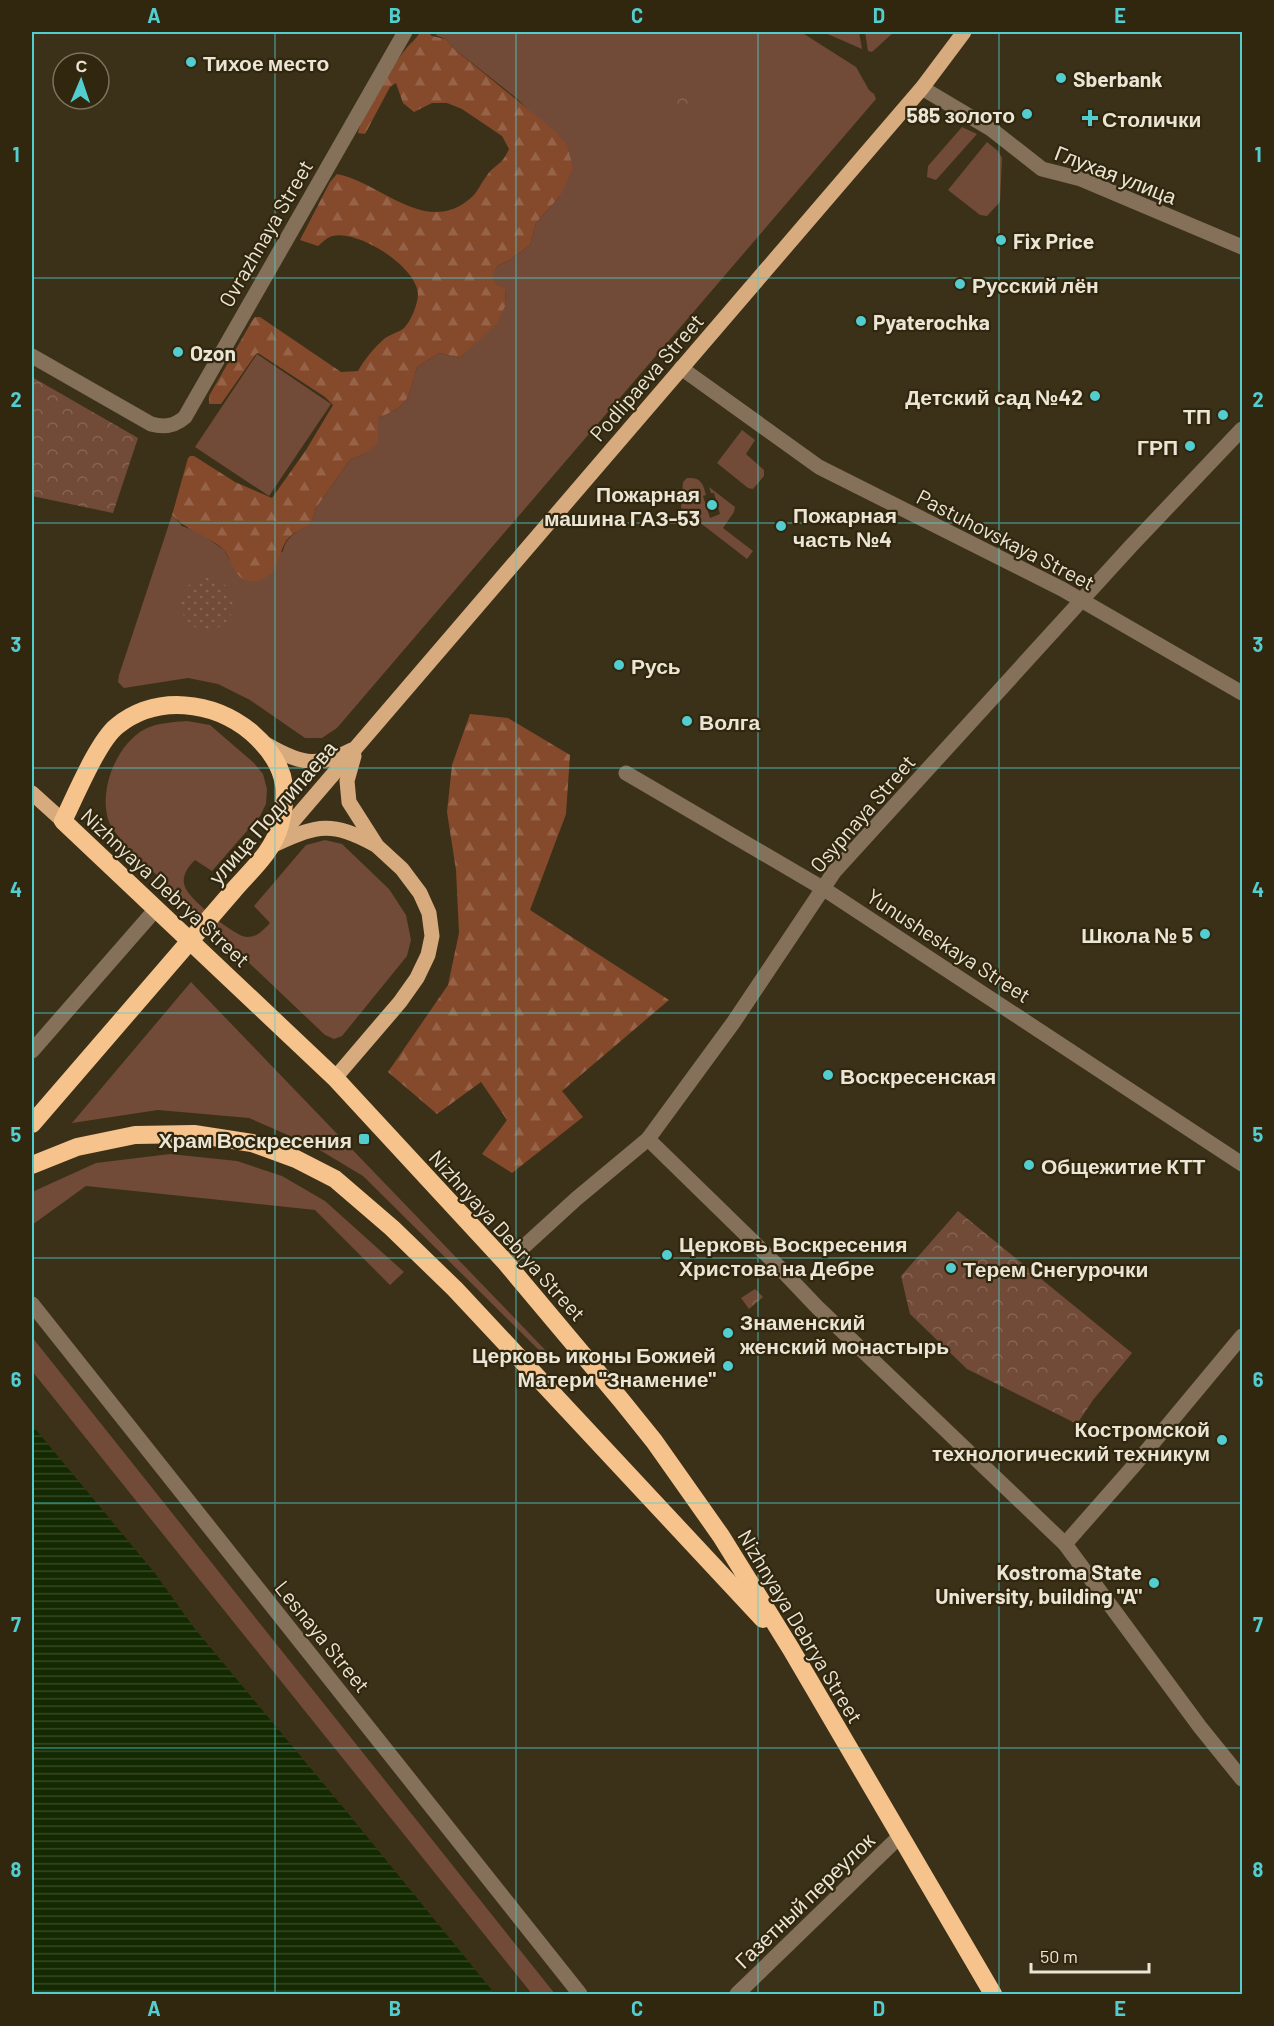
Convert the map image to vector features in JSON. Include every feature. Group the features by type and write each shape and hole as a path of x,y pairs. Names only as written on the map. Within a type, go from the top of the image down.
{"highway":[{"path":"63,821 104,739 116,727 142,712 168,706 203,707 225,714 264,743 274,756 284,784 285,802 280,826 271,847"},
{"name":"Nizhnyaya Debrya Street","path":"63,821 335,1078 506,1263 621,1400 660,1450 721,1536 791,1649 993,1995"},
{"name":"улица Подлипаева","path":"32,1124 271,847"},
{"path":"32,1166 77,1147 135,1135 194,1134 252,1143 296,1159 335,1179 392,1228 455,1289 791,1649"}],"main road":[{"name":"Podlipaeva Street","path":"357,748 922,88 964,32"},
{"path":"264,743 299,760 311,762 326,762 357,748"},
{"path":"335,1078 400,1002 417,978 428,955 432,936 429,913 420,893 402,869 377,846 349,802 347,781 357,748"},
{"name":"улица Подлипаева","path":"271,847 357,748"},
{"name":"Nizhnyaya Debrya Street","path":"32,793 63,821"},
{"path":"271,847 314,829 327,827 342,829 377,846"}],"street":[{"name":"Ovrazhnaya Street","path":"32,356 144,421 165,426 177,424 185,417 405,32"},
{"name":"Глухая улица","path":"922,88 990,129 1042,169 1081,179 1242,247"},
{"name":"Pastuhovskaya Street","path":"681,368 819,467 1051,584 1242,693"},
{"name":"Osypnaya Street","path":"506,1263 576,1199 648,1139 732,1023 834,872 1138,538 1242,429"},
{"name":"Yunusheskaya Street","path":"626,772 824,889 1242,1164"},
{"path":"32,1051 156,909"},
{"path":"648,1139 817,1307 1065,1545 1200,1727 1242,1779"},
{"name":"Lesnaya Street","path":"32,1304 580,1995"},
{"path":"1065,1545 1242,1336"},
{"name":"Газетный переулок","path":"737,1995 900,1836"}],"green space":[{"path":"420,32 430,32 432,36 446,39 453,48 555,131 567,145 573,168 560,196 536,223 530,245 510,260 497,266 492,276 496,284 505,289 506,304 497,323 460,358 439,353 417,367 406,399 397,409 378,418 378,443 364,454 350,460 316,508 311,524 287,540 272,571 263,579 247,580 236,573 222,548 183,525 172,515 188,458 194,456 235,482 272,498 306,450 333,405 325,397 258,353 221,404 209,404 209,396 252,321 255,317 260,317 341,372 358,371 384,339 407,325 417,303 418,294 415,284 408,273 398,262 371,245 344,236 331,237 318,246 300,240 330,182 337,174 354,179 405,204 422,210 439,212 456,208 473,196 489,173 504,159 509,149 502,136 462,109 447,103 432,103 414,112 403,103 396,83 390,87 365,134 358,133 371,103 386,78"},
{"path":"443,32 801,32 856,67 876,99 337,728 322,738 305,738 250,700 218,684 188,678 124,688 118,682 119,675 172,515 182,526 199,532 224,550 239,576 283,551 290,538 311,524 316,508 350,460 364,454 377,426 378,418 397,409 406,399 417,367 439,353 460,358 477,341 506,304 505,290 496,284 491,276 497,266 510,260 530,245 536,223 560,196 533,114 453,48 446,39 435,35"},
{"path":"823,32 859,32 862,49"},
{"path":"865,32 894,32 872,52 868,51"},
{"path":"673,94 693,94 694,110 674,110"},
{"path":"962,127 977,134 936,180 927,177 928,166"},
{"path":"987,142 998,151 1002,158 1000,202 987,216 980,215 948,190"},
{"path":"257,354 331,404 269,496 195,447"},
{"path":"32,377 138,438 113,513 32,496"},
{"path":"742,430 755,440 746,454 764,470 764,476 753,489 748,488 717,463"},
{"path":"687,478 698,480 702,484 710,518 720,514 714,493 711,493 709,487 735,507 723,528 753,551 747,559 681,508 683,482"},
{"path":"207,578 217,580 225,586 231,594 233,604 231,614 225,622 217,628 207,630 197,628 189,622 183,614 181,604 183,594 189,586 197,580"},
{"path":"470,714 508,718 570,755 566,814 530,910 669,1000 562,1091 583,1117 512,1173 482,1154 507,1120 481,1082 437,1114 388,1072 448,985 459,933 456,870 447,812 452,765"},
{"path":"187,721 210,725 254,763 263,774 267,789 266,804 260,816 212,871 195,860 187,870 184,885 204,909 241,935 251,937 263,931 270,923 254,906 306,845 325,840 342,844 389,889 406,915 411,940 407,956 342,1036 334,1039 325,1035 123,843 110,825 106,807 108,781 126,745 150,727"},
{"path":"191,982 552,1357 549,1360 363,1176 313,1146 249,1118 158,1110 72,1123"},
{"path":"170,1154 237,1161 282,1176 325,1201 404,1272 390,1285 315,1210 86,1186 32,1225 32,1192 96,1163"},
{"path":"958,1211 1132,1353 1093,1400 1077,1424 967,1369 910,1314 901,1276"},
{"path":"755,1289 763,1297 749,1309 741,1298"},
{"path":"32,1337 555,1994 532,1994 32,1371"}],"shaded area":[{"path":"32,1425 154,1572 195,1629 495,1994 32,1994"}],"place":[{"name":"Тихое место","path":"191,62"},
{"name":"Sberbank","path":"1061,78"},
{"name":"585 золото","path":"1027,114"},
{"name":"Столички","path":"1090,118"},
{"name":"Fix Price","path":"1001,240"},
{"name":"Русский лён","path":"960,284"},
{"name":"Pyaterochka","path":"861,321"},
{"name":"Ozon","path":"178,352"},
{"name":"Детский сад №42","path":"1095,396"},
{"name":"ТП","path":"1223,415"},
{"name":"ГРП","path":"1190,446"},
{"name":"Пожарная машина ГАЗ-53","path":"712,505"},
{"name":"Пожарная часть №4","path":"781,526"},
{"name":"Русь","path":"619,665"},
{"name":"Волга","path":"687,721"},
{"name":"Школа № 5","path":"1205,934"},
{"name":"Воскресенская","path":"828,1075"},
{"name":"Храм Воскресения","path":"364,1139"},
{"name":"Общежитие КТТ","path":"1029,1165"},
{"name":"Церковь Воскресения Христова на Дебре","path":"667,1255"},
{"name":"Терем Cнегурочки","path":"951,1268"},
{"name":"Знаменский женский монастырь","path":"728,1333"},
{"name":"Церковь иконы Божией Матери \"Знамение\"","path":"728,1366"},
{"name":"Костромской технологический техникум","path":"1222,1440"},
{"name":"Kostroma State University, building \"A\"","path":"1154,1583"}]}
